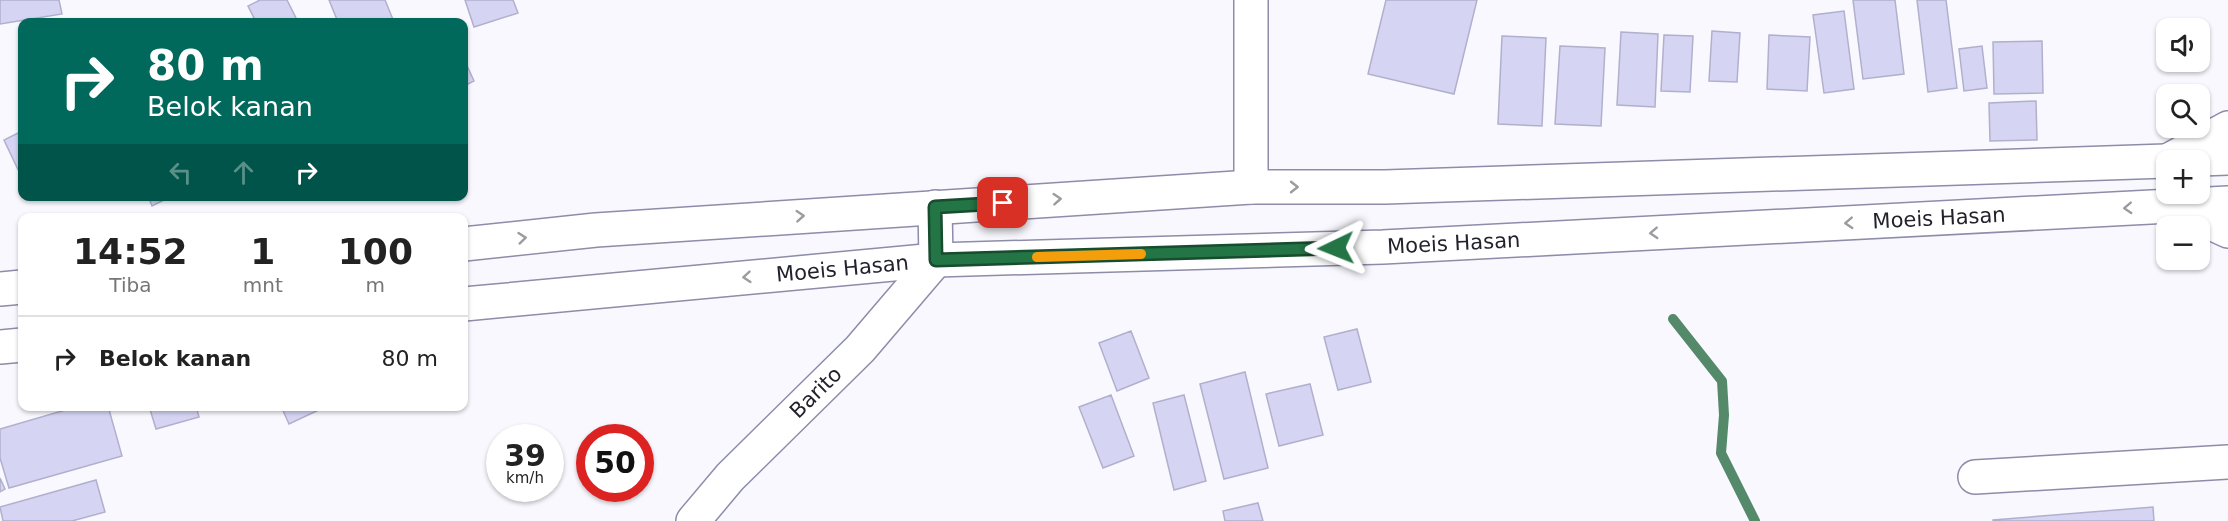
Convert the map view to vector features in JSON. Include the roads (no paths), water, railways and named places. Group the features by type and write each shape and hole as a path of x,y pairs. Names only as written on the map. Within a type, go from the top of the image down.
{"main road":[{"path":"1251,0 1251,187"},
{"path":"2186,150 2228,128"},
{"path":"2210,159 2228,158"},
{"path":"468,244 596,230 1251,187 1385,187 2156,160"},
{"name":"Moeis Hasan","path":"468,304 936,260 1383,247 2228,203"},
{"path":"2175,206 2228,231"},
{"path":"935,207 936,260"},
{"name":"Barito","path":"693,521 730,477 860,349 936,260"},
{"path":"0,289 18,287"},
{"path":"0,347 18,345"},
{"path":"1975,477 2228,462"}],"waterway":[{"path":"1673,319 1722,381 1724,415 1721,453 1755,521"}]}
